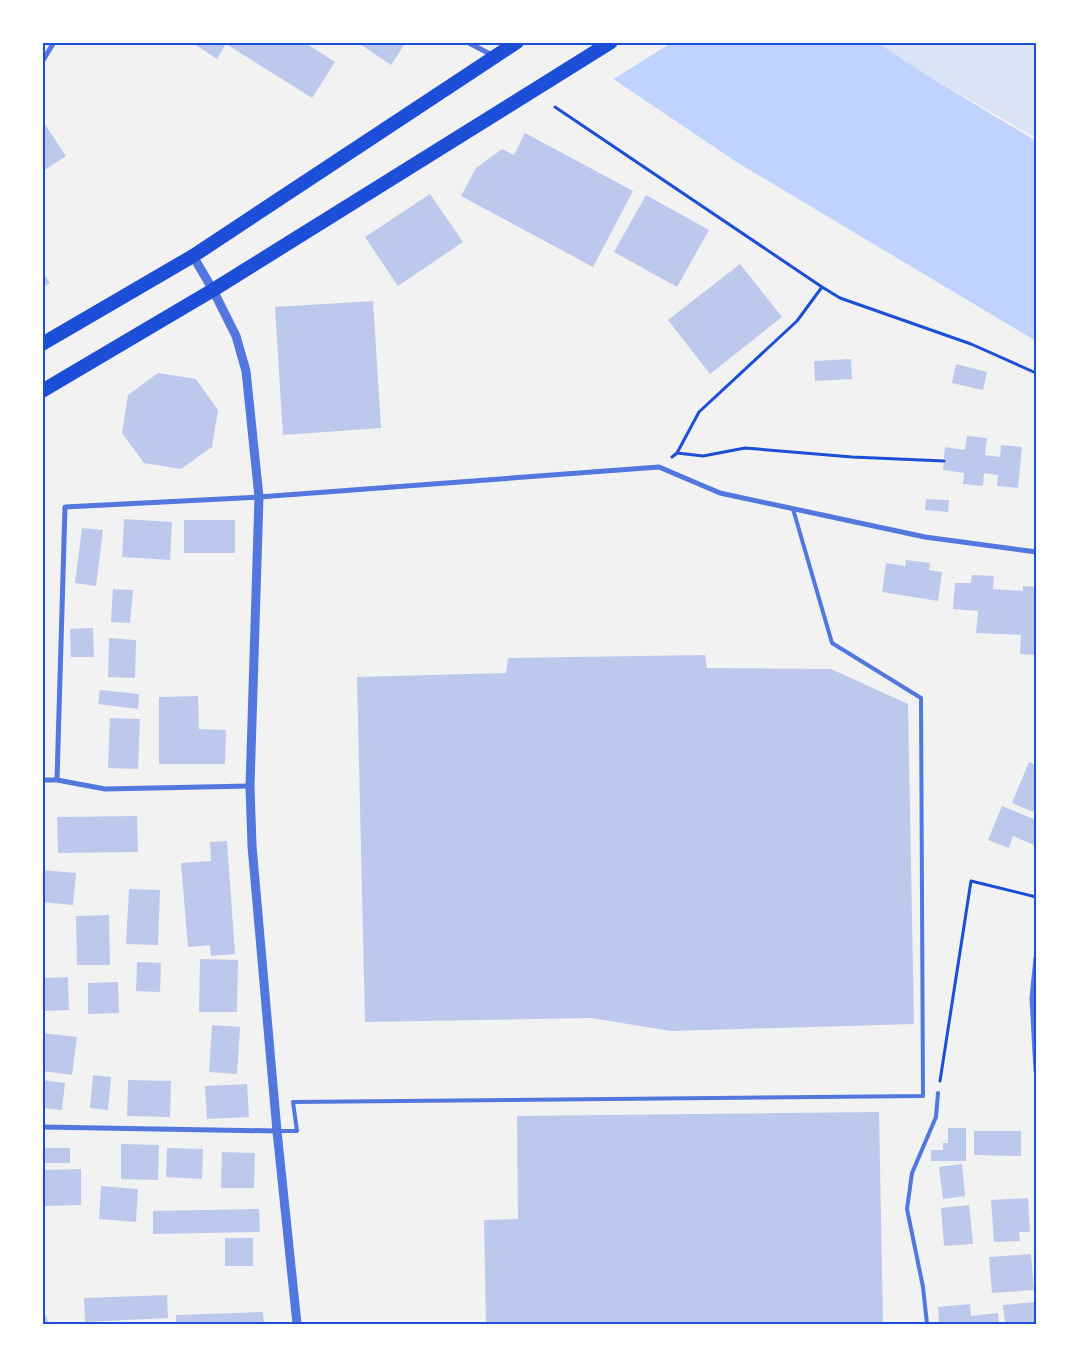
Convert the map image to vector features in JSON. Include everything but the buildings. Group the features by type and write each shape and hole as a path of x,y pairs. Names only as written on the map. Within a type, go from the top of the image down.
{"highway":[{"path":"42,344 193,256 517,42"},
{"path":"42,392 213,290 611,42"}],"street":[{"path":"42,62 54,42"},
{"path":"467,42 495,56"},
{"path":"193,256 213,290 236,336 246,371 259,497 250,786 252,846 277,1131 297,1324"},
{"path":"57,780 65,507 259,497 659,467 720,493 925,537 1036,552"},
{"path":"42,780 57,780 105,789 250,786"},
{"path":"1036,958 1032,998 1036,1071"},
{"path":"42,1127 277,1131"}],"lane":[{"path":"277,1131 296,1131 293,1102 923,1096 921,698 832,643 793,509"},
{"path":"928,1324 923,1287 907,1209 912,1173 936,1117 938,1093"}],"path":[{"path":"555,107 840,298 971,344 1036,373"},
{"path":"659,467 677,453 699,412 797,321 822,287"},
{"path":"677,453 703,456 745,448 852,457 944,461"},
{"path":"938,1093 971,881 1036,897"}],"shaded area":[{"path":"878,43 1036,43 1036,138 925,74"}],"water":[{"path":"560,43 878,43 925,74 1036,141 1036,341 738,163"}],"pier":[{"path":"558,42 671,43 612,80 559,45"}]}
